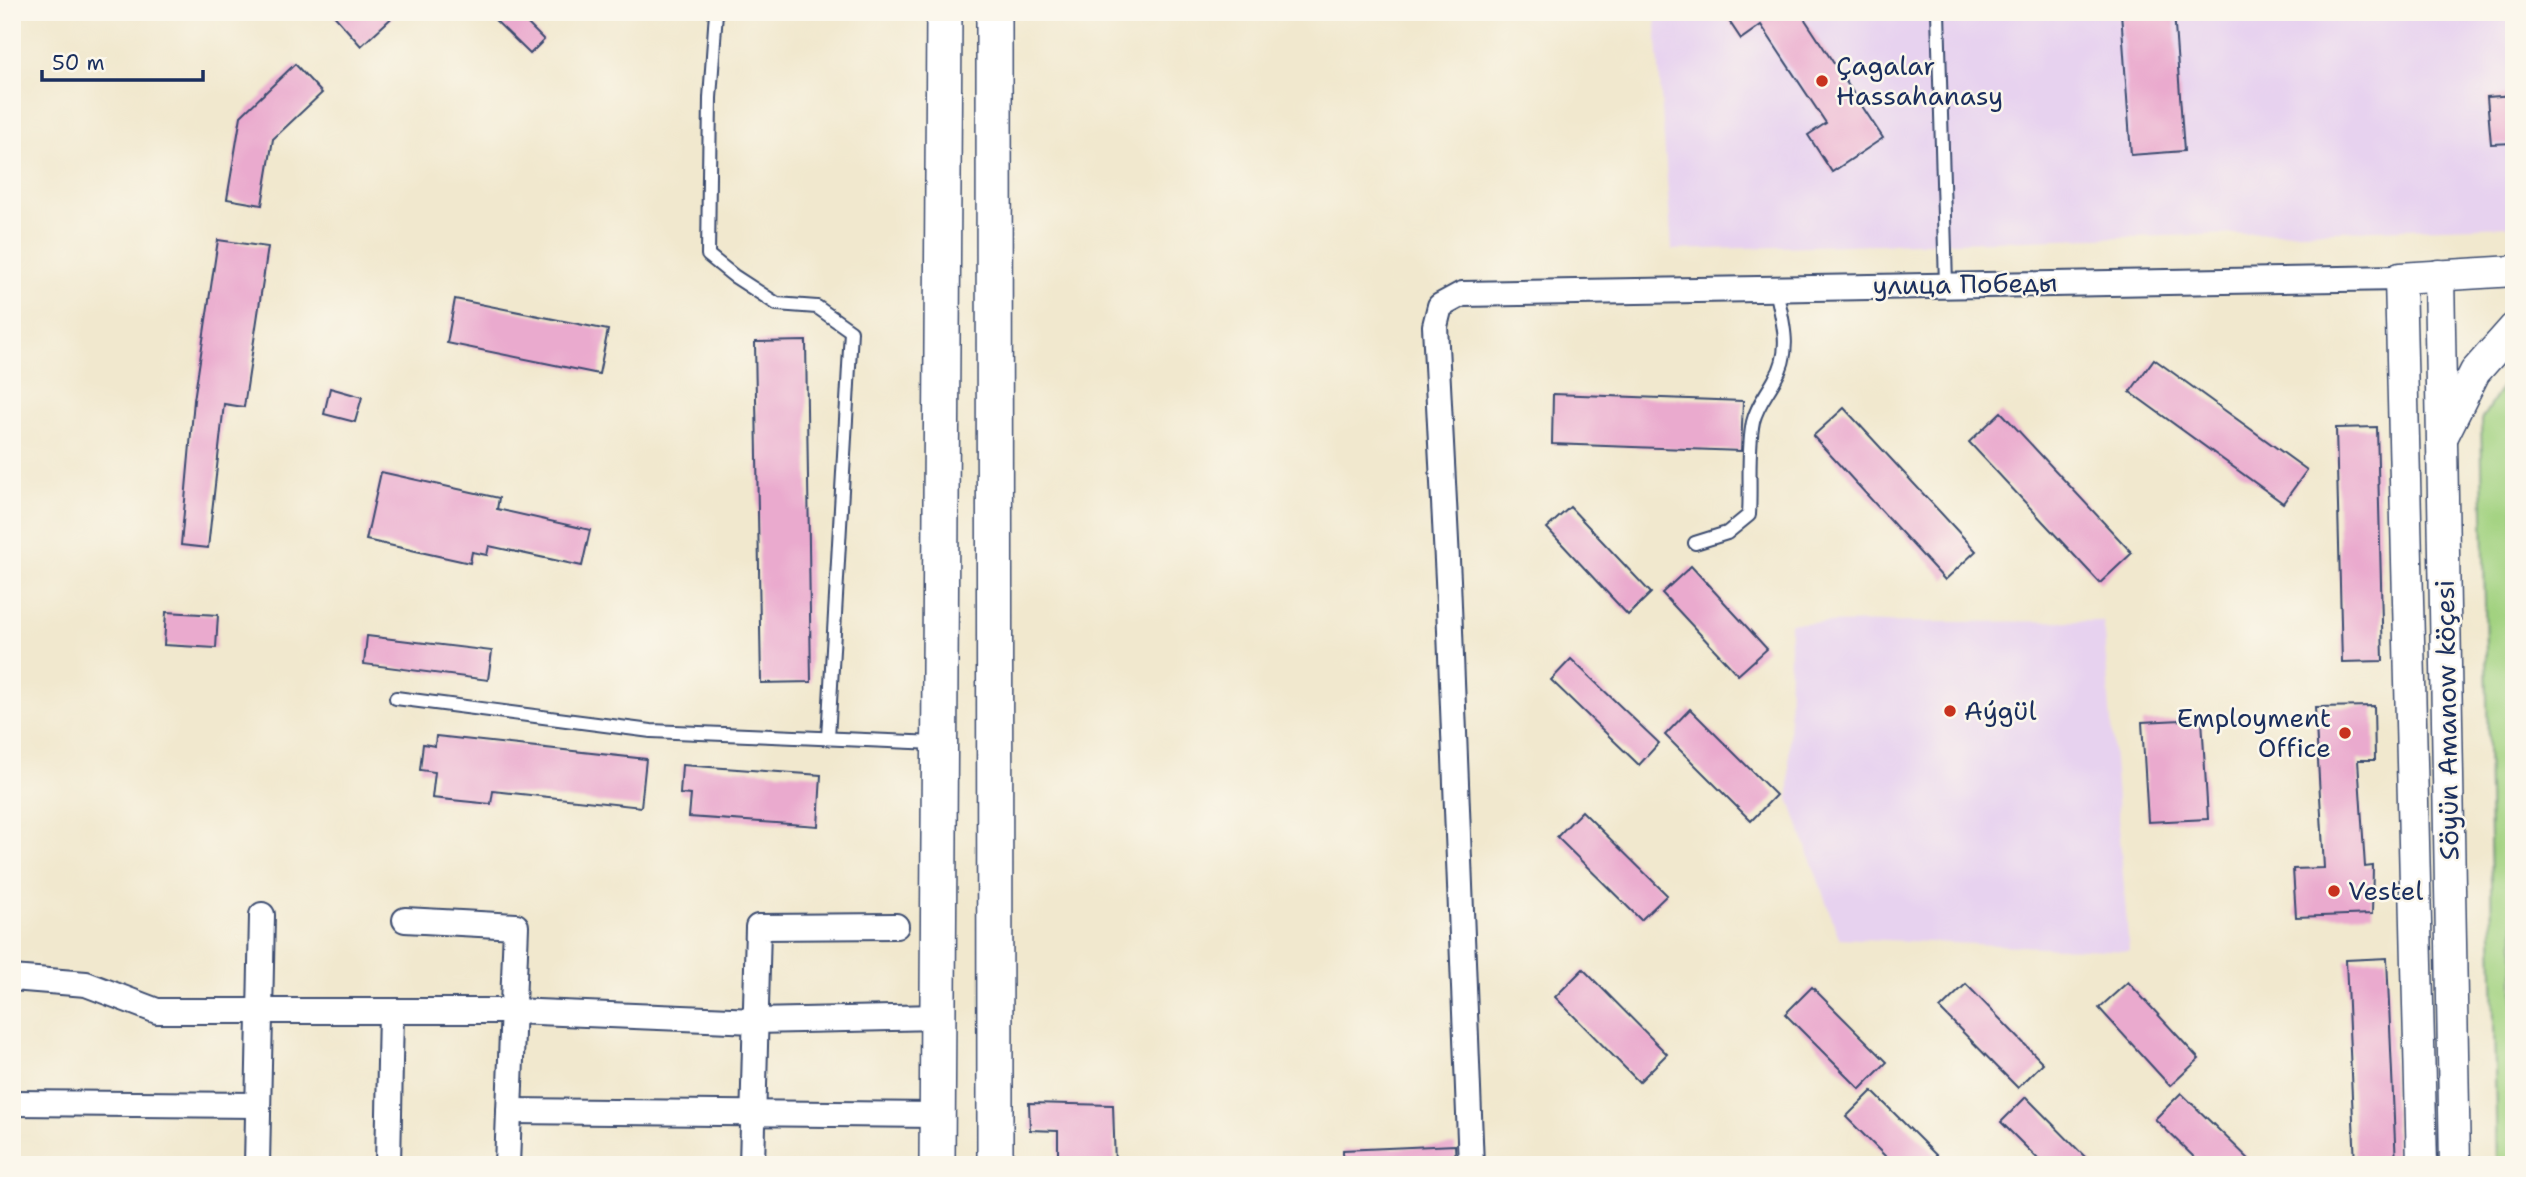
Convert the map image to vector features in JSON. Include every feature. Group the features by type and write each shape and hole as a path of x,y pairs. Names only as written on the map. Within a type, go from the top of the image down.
{"main road":[{"path":"937,1165 944,12"},
{"path":"994,12 995,1165"}],"street":[{"name":"улица Победы","path":"1471,1165 1450,608 1435,327 1440,306 1462,294 2400,278 2514,271"},
{"name":"Söyün Amanow köçesi","path":"2440,275 2455,1165"},
{"name":"Söyün Amanow köçesi","path":"2400,278 2422,1165"},
{"path":"2442,438 2475,372 2514,328"},
{"path":"257,1165 262,915"},
{"path":"405,920 516,926 507,1165"},
{"path":"752,1165 758,927 896,926"},
{"path":"12,978 86,984 157,1011 513,1011 755,1021 938,1017"},
{"path":"388,1165 391,1011"},
{"path":"12,1102 258,1105"},
{"path":"509,1111 938,1115"}],"lane":[{"path":"716,12 710,98 708,255 734,276 778,304 817,307 851,331 828,738"},
{"path":"1938,12 1946,284"},
{"path":"1695,542 1727,533 1749,515 1753,422 1762,398 1776,378 1784,359 1786,338 1776,289"},
{"path":"396,698 651,731 940,743"}],"shaded area":[{"path":"1655,12 2514,12 2514,226 1672,250"},
{"name":"Aýgül","path":"2103,621 2129,951 1839,938 1789,799 1790,623"}],"green space":[{"path":"2514,367 2514,1165 2497,1165 2481,420"}],"building":[{"path":"331,12 398,12 361,46"},
{"path":"487,12 516,12 544,40 530,54"},
{"name":"Çagalar Hassahanasy","path":"1723,12 1800,12 1883,138 1832,172 1808,135 1826,123 1761,25 1741,39"},
{"path":"2121,12 2174,12 2184,151 2131,155"},
{"path":"295,64 322,93 273,139 262,205 227,199 241,116"},
{"path":"2514,95 2514,143 2491,144 2487,97"},
{"path":"218,240 268,247 244,407 224,404 208,548 181,545 194,400"},
{"path":"455,299 608,330 599,374 447,343"},
{"path":"806,341 811,682 761,683 755,342"},
{"path":"2154,359 2307,470 2283,503 2130,392"},
{"path":"330,388 362,397 355,422 324,414"},
{"path":"1553,394 1743,401 1741,451 1552,444"},
{"path":"1844,408 1976,551 1945,580 1813,436"},
{"path":"2001,412 2132,553 2100,583 1969,442"},
{"path":"2377,427 2383,661 2342,662 2336,428"},
{"path":"381,472 499,498 497,509 590,530 582,566 489,546 487,555 472,552 470,563 366,540"},
{"path":"1570,507 1651,593 1628,615 1547,528"},
{"path":"1691,566 1767,649 1738,675 1662,593"},
{"path":"166,612 218,615 216,648 164,645"},
{"path":"367,636 492,651 488,680 364,664"},
{"path":"1571,659 1659,743 1639,765 1551,680"},
{"path":"2374,706 2375,760 2358,760 2365,867 2373,866 2372,914 2296,917 2293,869 2324,868 2315,707"},
{"path":"1690,709 1776,795 1751,821 1665,735"},
{"path":"2202,719 2208,819 2148,822 2142,722"},
{"path":"436,736 646,759 641,807 493,791 491,804 432,798 435,772 420,770 423,744 435,746"},
{"path":"682,765 821,775 818,826 689,817 691,795 680,794"},
{"path":"1582,811 1667,895 1641,920 1557,837"},
{"path":"2387,958 2396,1165 2355,1165 2346,960"},
{"path":"1583,969 1667,1054 1639,1082 1555,997"},
{"path":"2128,982 2199,1059 2170,1086 2099,1008"},
{"path":"1966,984 2043,1063 2018,1088 1940,1009"},
{"path":"1812,987 1887,1062 1860,1089 1785,1014"},
{"path":"1872,1091 1946,1165 1894,1165 1846,1117"},
{"path":"2181,1093 2255,1165 2202,1165 2155,1119"},
{"path":"2026,1097 2093,1165 2044,1165 2001,1122"},
{"path":"1029,1103 1113,1105 1115,1165 1058,1165 1058,1131 1030,1130"},
{"path":"1455,1145 1456,1165 1343,1165 1343,1150"}],"place":[{"name":"Çagalar Hassahanasy","path":"1822,81"},
{"name":"Aýgül","path":"1950,711"},
{"name":"Employment Office","path":"2345,733"},
{"name":"Vestel","path":"2334,891"}]}
